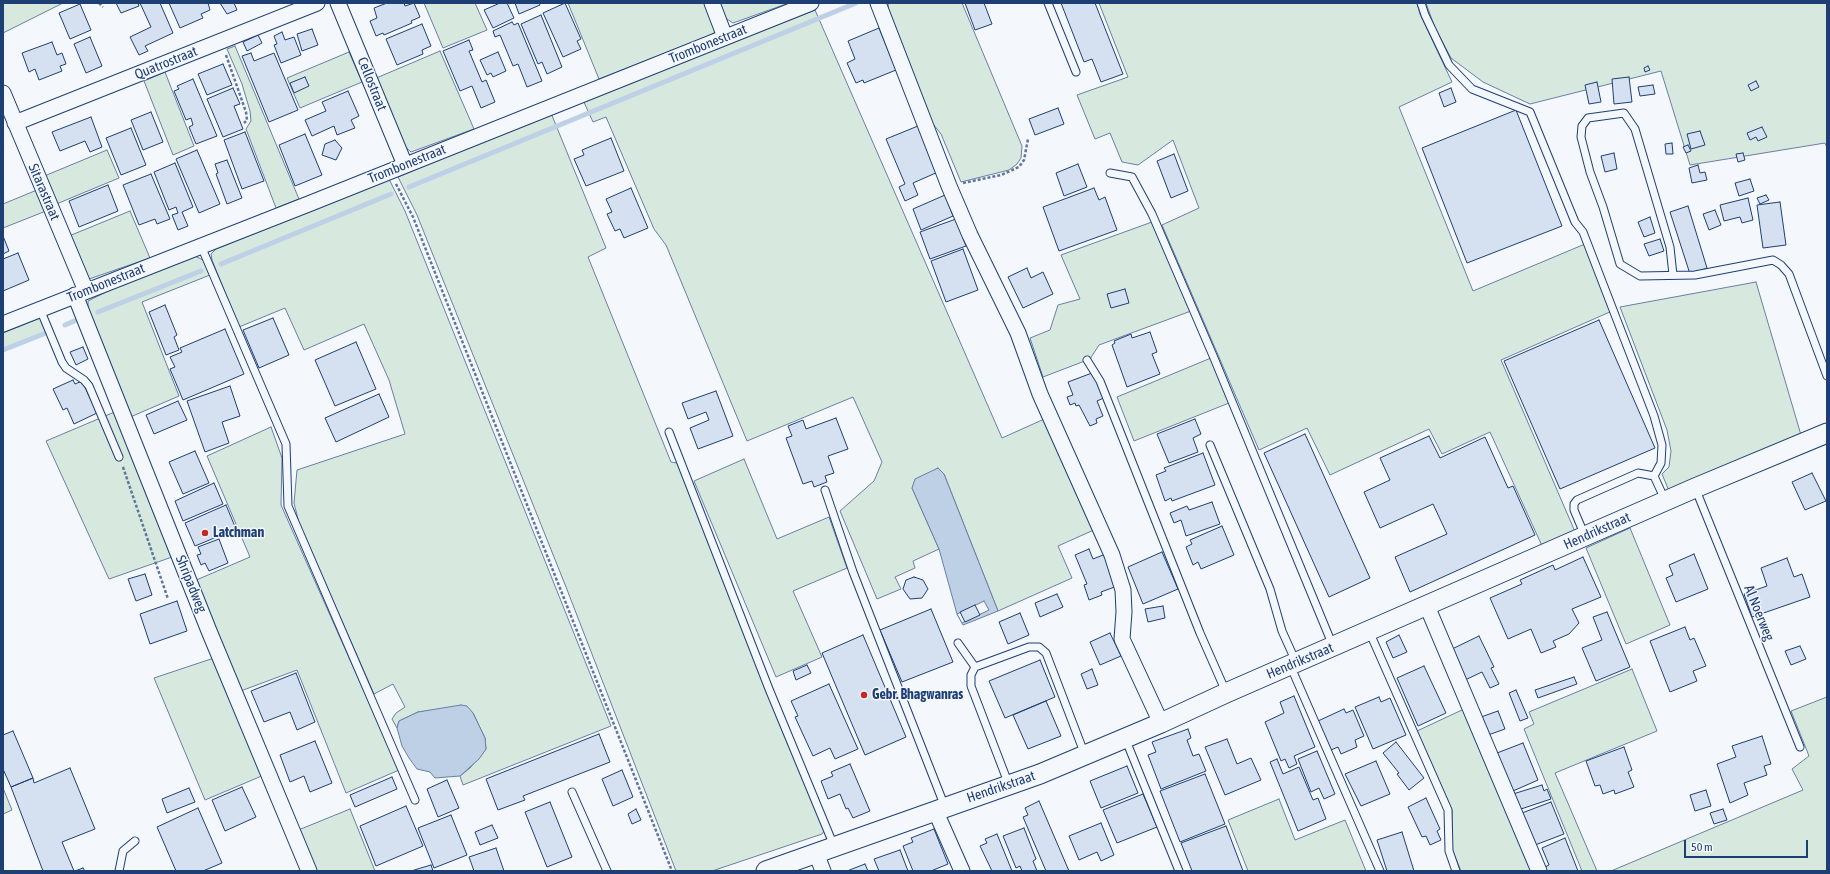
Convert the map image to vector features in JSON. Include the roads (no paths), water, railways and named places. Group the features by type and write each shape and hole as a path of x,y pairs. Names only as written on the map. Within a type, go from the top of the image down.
{"street":[{"name":"Quatrostraat","path":"15,123 317,3"},
{"name":"Cellostraat","path":"338,3 405,165"},
{"path":"712,3 725,37"},
{"name":"Trombonestraat","path":"3,324 811,3"},
{"path":"878,3 949,186 986,269 1018,333 1040,394 1112,555 1124,590 1122,639 1161,723"},
{"name":"Sitarastraat","path":"3,93 80,293"},
{"name":"Shripadweg","path":"80,293 209,631 309,871"},
{"name":"Hendrikstraat","path":"766,871 940,808 1009,785 1085,755 1695,488 1827,433"},
{"path":"1427,606 1540,871"},
{"path":"940,808 962,871"},
{"path":"816,853 823,871"}],"lane":[{"path":"1048,3 1076,72"},
{"path":"1421,3 1425,15 1449,65 1472,89 1530,112 1575,222 1583,232 1654,416 1662,444 1661,463 1654,476"},
{"path":"1673,275 1670,247 1635,129 1624,113 1588,118 1582,126 1581,137 1590,172 1603,207 1620,264 1640,276 1695,275 1773,260 1781,265 1789,274 1827,376"},
{"path":"1110,173 1132,177 1152,214 1214,358 1333,646"},
{"path":"202,246 286,444 288,506 415,800"},
{"path":"40,310 62,362 66,368 84,380 89,386 119,458"},
{"path":"1088,360 1100,380 1200,633 1226,693"},
{"path":"669,432 769,689 834,846"},
{"path":"1210,445 1270,589 1293,664 1380,871"},
{"path":"1585,537 1574,510 1574,504 1577,500 1638,473 1654,476"},
{"path":"1654,476 1666,501"},
{"name":"Al Noerweg","path":"1695,488 1800,747"},
{"path":"825,490 853,572 940,808"},
{"path":"1368,631 1448,810 1449,851 1456,871"},
{"path":"958,643 975,667"},
{"path":"1009,785 971,686 970,675 975,667 1029,646 1039,647 1046,653 1085,755"},
{"path":"1125,738 1179,871"},
{"path":"572,792 607,871"},
{"path":"120,871 123,851 135,841"}],"water":[{"path":"938,468 944,474 998,611 963,625 957,614 939,549 912,488 915,479"},
{"path":"461,705 467,706 473,713 485,738 486,749 479,759 460,776 435,778 430,772 417,769 402,746 397,728 399,721 418,712"}],"waterway":[{"path":"409,187 856,3"},
{"path":"221,264 391,194"},
{"path":"98,312 201,271"},
{"path":"65,325 79,319"},
{"path":"3,350 46,333"}],"place":[{"name":"Latchman","path":"205,533"},
{"name":"Gebr. Bhagwanras","path":"864,695"}]}
